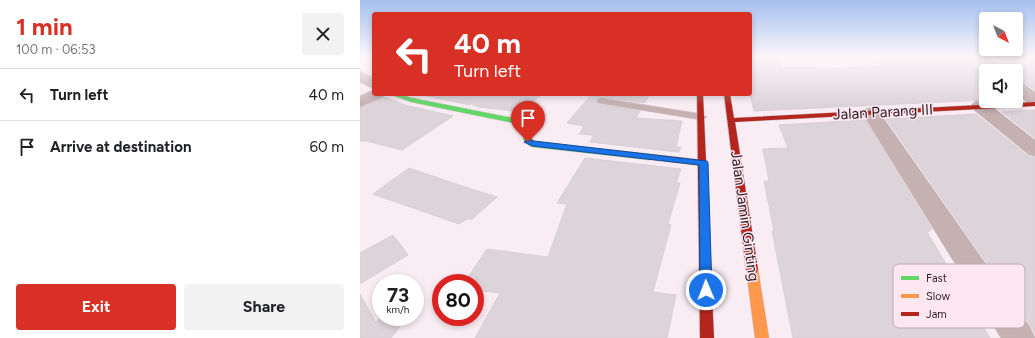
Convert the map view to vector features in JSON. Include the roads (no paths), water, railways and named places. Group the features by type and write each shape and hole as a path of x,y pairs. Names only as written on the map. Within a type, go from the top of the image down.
{"main road":[{"path":"398,96 411,100 530,124 533,126 533,129 527,139 532,144 703,163"},
{"path":"700,96 702,118 707,338"},
{"name":"Jalan Jamin Ginting","path":"727,96 762,338"},
{"name":"Jalan Parang III","path":"1023,104 1035,104"},
{"name":"Jalan Parang III","path":"732,120 979,106"}],"street":[{"path":"360,76 372,83"},
{"path":"1023,91 1035,100"},
{"path":"360,102 373,96"},
{"path":"982,108 1035,150"},
{"path":"871,113 970,264"},
{"path":"1012,328 1019,338"}],"lane":[{"path":"600,101 702,118"}]}
